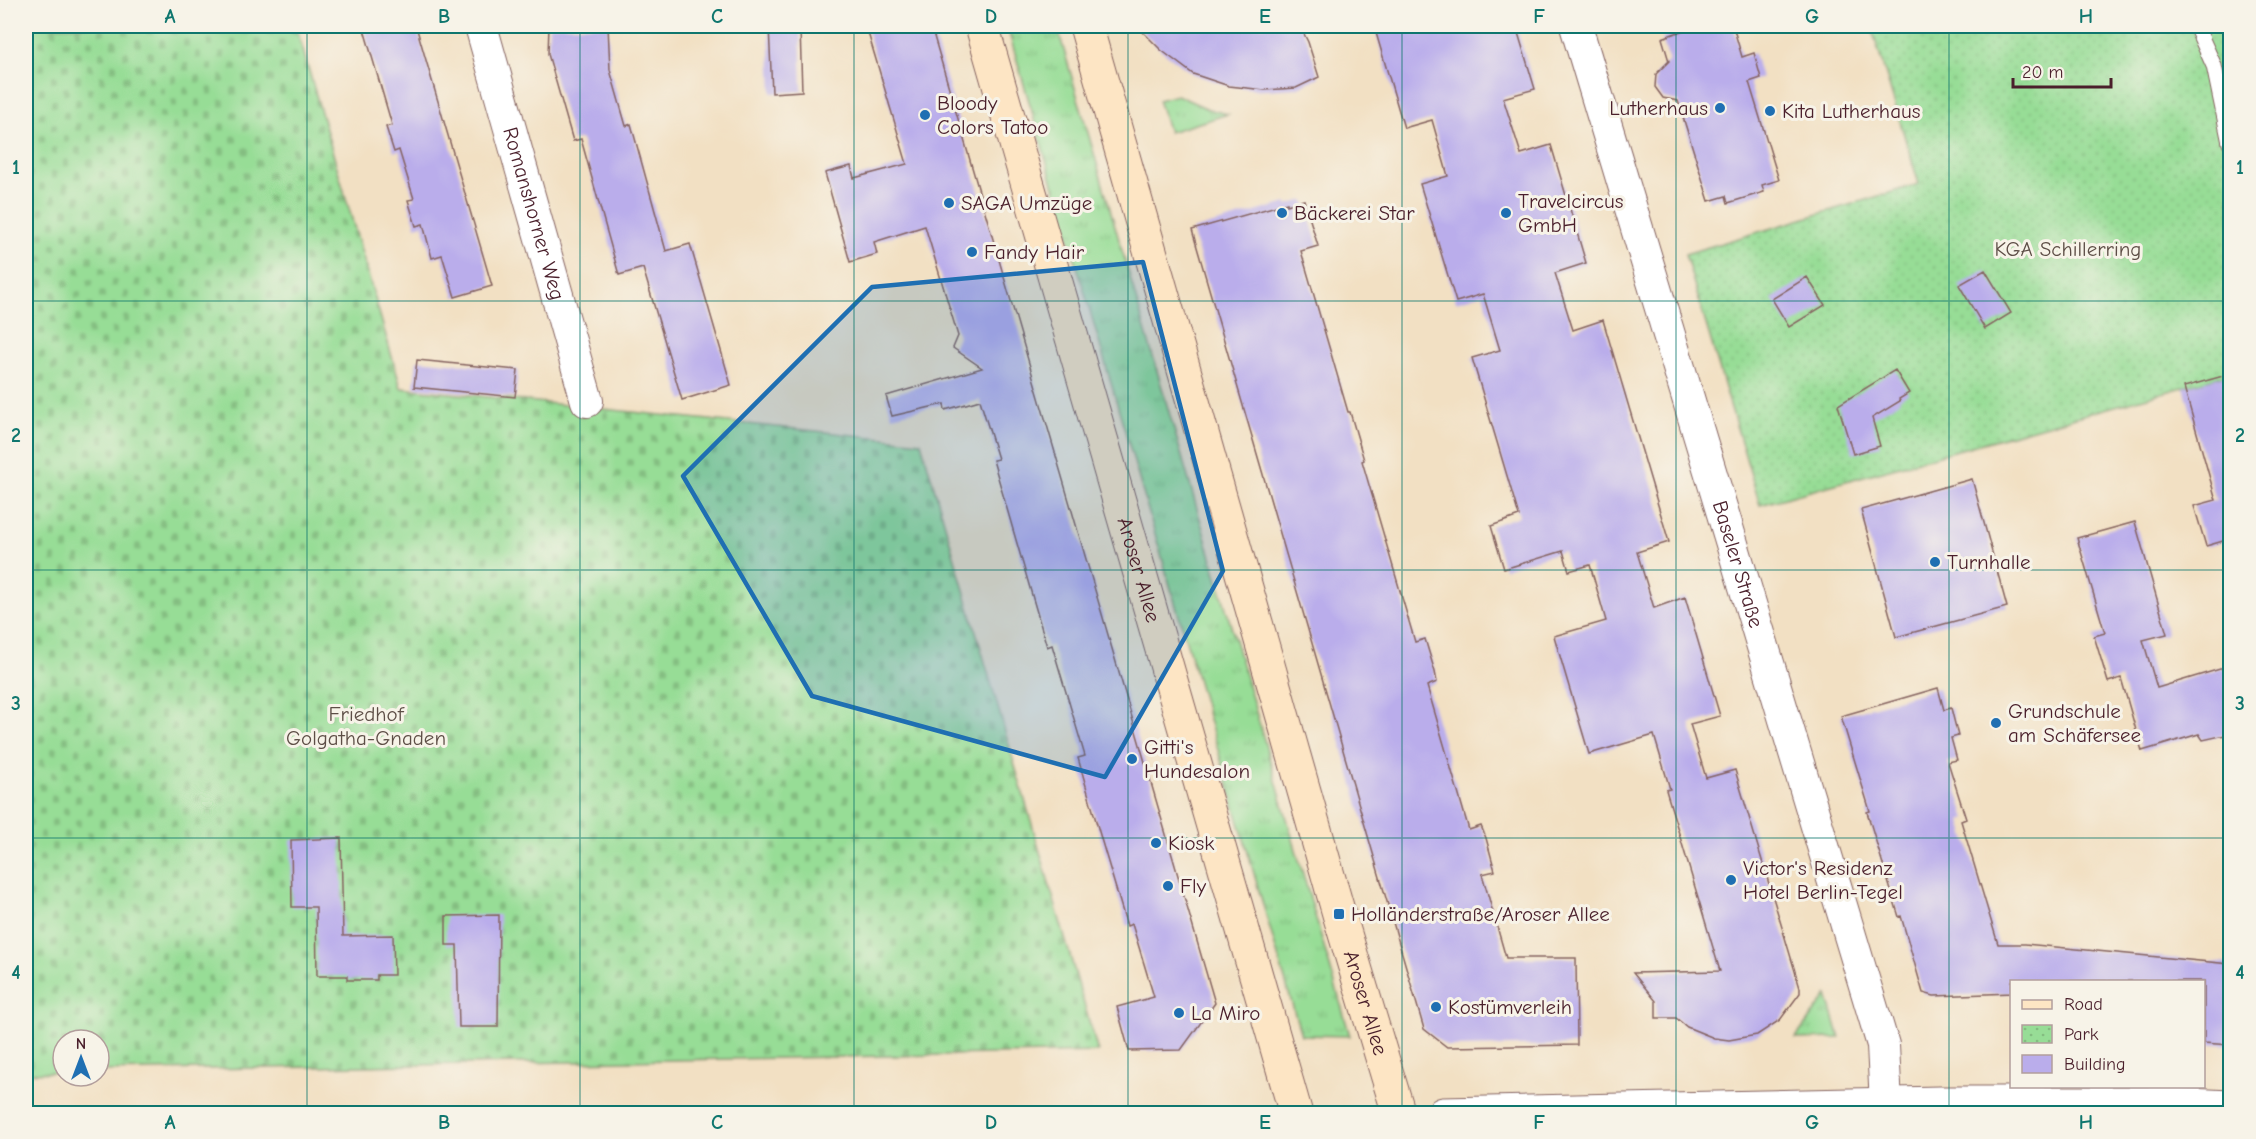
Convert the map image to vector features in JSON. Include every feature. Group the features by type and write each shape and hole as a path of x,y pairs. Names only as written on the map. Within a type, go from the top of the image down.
{"main road":[{"name":"Aroser Allee","path":"982,26 1296,1113"},
{"name":"Aroser Allee","path":"1086,26 1338,914 1399,1113"}],"street":[{"name":"Romanshorner Weg","path":"481,26 587,401"},
{"name":"Baseler Straße","path":"1576,26 1883,1045 1886,1105"},
{"path":"1443,1113 1886,1105 2230,1107"}],"lane":[{"path":"2196,26 2214,66 2230,143"}],"highlighted area":[{"path":"1143,262 1223,571 1105,777 812,696 683,476 872,287"}],"green space":[{"name":"Friedhof Golgatha-Gnaden","path":"26,26 296,26 401,388 921,442 1098,1052 111,1071 111,1028 51,1028 51,1072 26,1073"},
{"path":"1007,26 1057,26 1350,1036 1301,1035"},
{"name":"KGA Schillerring","path":"1871,26 2228,26 2230,34 2230,374 1760,505 1685,254 1919,184"},
{"path":"1177,95 1208,109 1228,114 1169,132 1158,100"},
{"path":"1827,995 1840,1038 1795,1039"}],"building":[{"path":"363,26 416,26 492,286 455,297 442,255 432,258 423,224 416,226 408,200 414,199 399,150 394,152 386,127 392,125"},
{"path":"549,26 608,26 610,70 626,126 631,124 666,251 690,244 731,385 682,400 643,268 619,275 581,139 573,141 548,54"},
{"path":"769,26 796,26 796,29 800,29 802,91 772,93"},
{"path":"866,26 931,26 1215,1003 1181,1050 1129,1051 1117,1007 1154,997 1132,924 1127,926 1102,842 1078,758 1085,756 1052,645 1047,647 993,460 998,459 980,400 945,410 944,404 892,416 886,396 982,368 953,348 958,336 925,226 874,242 877,254 850,262 825,173 851,166 854,178 907,164"},
{"path":"1137,26 1300,26 1308,42 1319,77 1296,88 1265,90 1229,86 1193,74 1161,50"},
{"path":"1374,26 1516,26 1535,89 1503,98 1521,154 1551,145 1586,263 1555,273 1573,330 1603,320 1669,542 1637,552 1654,608 1685,597 1720,716 1690,724 1706,778 1735,770 1800,988 1800,993 1780,1020 1757,1035 1729,1040 1714,1038 1687,1027 1676,1018 1656,1018 1656,1001 1633,973 1720,971 1666,790 1670,789 1654,735 1589,754 1554,636 1606,621 1590,565 1569,571 1563,551 1504,569 1491,526 1519,516 1472,358 1500,350 1483,294 1456,302 1420,184 1448,176 1432,120 1404,128"},
{"name":"Lutherhaus","path":"1695,26 1733,26 1742,57 1754,53 1761,78 1749,82 1779,180 1762,185 1764,192 1728,203 1726,196 1709,201 1678,101 1663,98 1655,87 1656,74 1669,61 1662,38"},
{"path":"1304,200 1318,246 1301,251 1364,460 1362,461 1415,642 1425,639 1435,672 1437,682 1427,686 1469,830 1481,826 1486,838 1495,871 1482,874 1506,958 1576,958 1577,1045 1447,1047 1424,1029 1192,230"},
{"path":"1985,270 2011,313 1985,329 1959,285"},
{"path":"1807,277 1825,305 1789,327 1772,299"},
{"path":"417,360 518,370 515,397 414,387"},
{"path":"1895,370 1909,393 1872,418 1880,446 1853,454 1838,405"},
{"path":"2230,374 2230,539 2206,546 2194,506 2216,500 2184,387"},
{"name":"Turnhalle","path":"1972,479 2007,607 1896,637 1861,510"},
{"path":"2135,522 2167,634 2143,640 2157,688 2230,666 2230,734 2203,740 2199,734 2142,751 2121,678 2108,682 2094,636 2105,633 2077,538"},
{"path":"1938,688 1944,710 1951,708 1958,736 1951,738 1957,760 1948,762 1966,819 1961,821 1998,944 2025,944 2230,964 2230,1045 2205,1043 2205,980 2010,980 2010,993 1934,996 1923,993 1867,812 1870,811 1841,716"},
{"path":"341,838 343,936 393,935 394,975 377,975 377,980 347,980 347,976 317,976 316,907 292,907 291,840"},
{"path":"499,915 498,1027 459,1027 457,945 446,945 446,916"}],"place":[{"name":"Lutherhaus","path":"1720,108"},
{"name":"Kita Lutherhaus","path":"1770,111"},
{"name":"Bloody Colors Tatoo","path":"925,115"},
{"name":"SAGA Umzüge","path":"949,203"},
{"name":"Bäckerei Star","path":"1282,213"},
{"name":"Travelcircus GmbH","path":"1506,213"},
{"name":"Fandy Hair","path":"972,252"},
{"name":"Turnhalle","path":"1935,562"},
{"name":"Grundschule am Schäfersee","path":"1996,723"},
{"name":"Gitti's Hundesalon","path":"1132,759"},
{"name":"Kiosk","path":"1156,843"},
{"name":"Victor's Residenz Hotel Berlin-Tegel","path":"1731,880"},
{"name":"Fly","path":"1168,886"},
{"name":"Holländerstraße/Aroser Allee","path":"1339,914"},
{"name":"Kostümverleih","path":"1436,1007"},
{"name":"La Miro","path":"1179,1013"}]}
